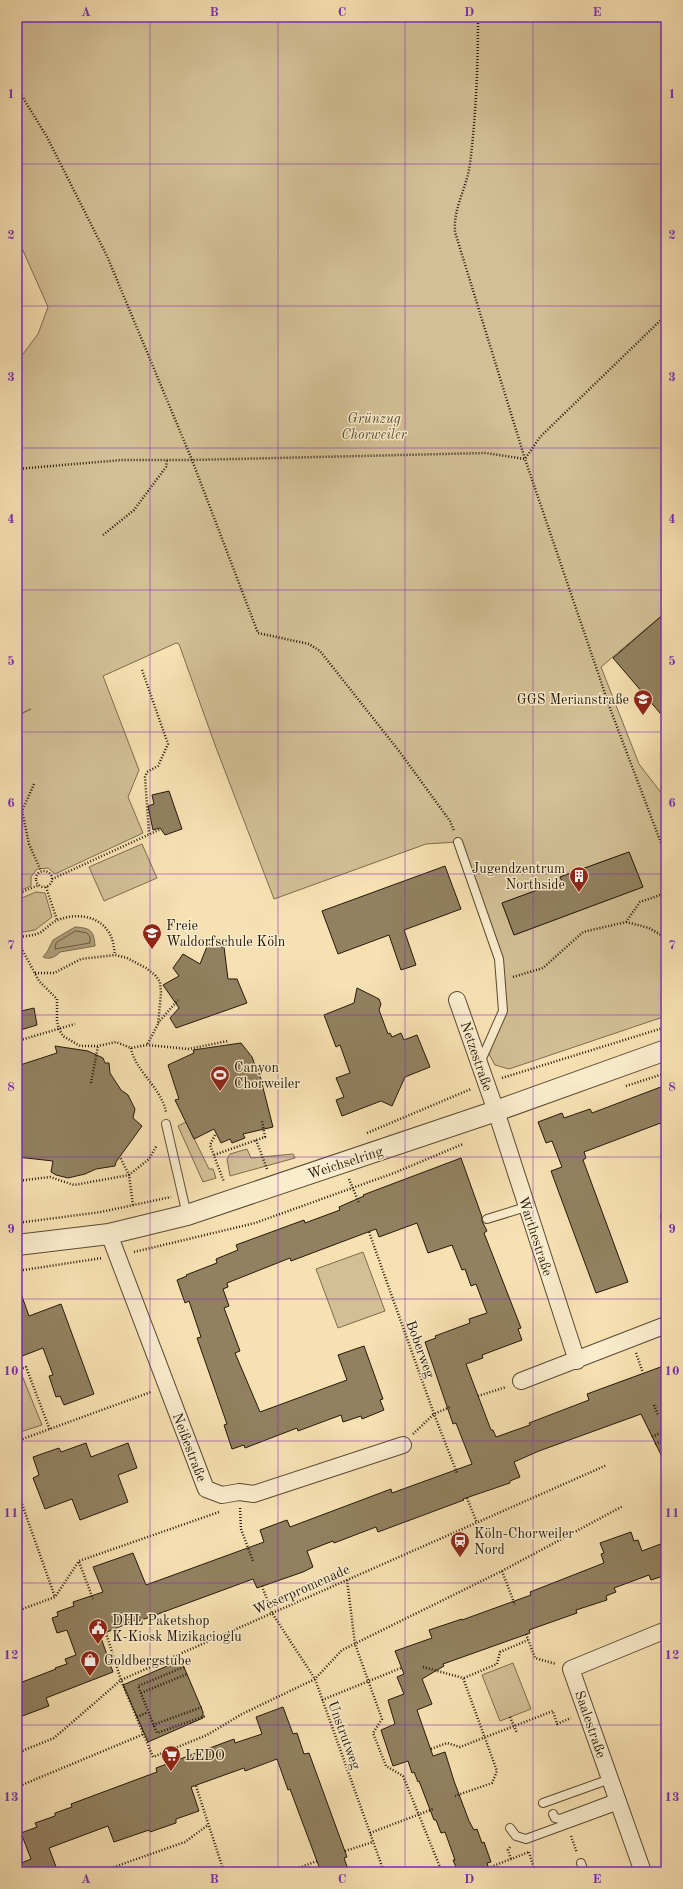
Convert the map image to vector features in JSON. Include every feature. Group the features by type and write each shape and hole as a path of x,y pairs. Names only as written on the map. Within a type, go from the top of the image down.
{"street":[{"name":"Netzestraße","path":"457,1000 496,1111"},
{"name":"Weichselring","path":"17,1246 108,1234 186,1215 343,1164 666,1050"},
{"name":"Warthestraße","path":"496,1111 577,1361"},
{"name":"Neißestraße","path":"108,1234 206,1489 222,1495 239,1492 254,1494 403,1445"},
{"path":"521,1382 577,1361 666,1324"},
{"path":"571,1669 661,1632"},
{"name":"Saalestraße","path":"571,1669 643,1872"}],"lane":[{"path":"458,842 499,959 503,1011 480,1064"},
{"path":"166,1124 186,1215"},
{"path":"487,1219 526,1207"},
{"path":"543,1803 610,1779"},
{"path":"553,1814 555,1818 560,1819 618,1801"},
{"path":"510,1828 516,1836 526,1839 618,1801"},
{"path":"580,1863 584,1872"}],"path":[{"path":"478,17 478,74 469,166 454,221 455,232 525,459 611,711 666,856"},
{"path":"17,88 47,137 108,256 192,460 258,633 309,644 320,651 399,751 450,821 458,842"},
{"path":"525,459 540,437 666,315"},
{"path":"17,469 121,460 486,454 525,459"},
{"path":"104,536 134,510 166,467 167,460"},
{"path":"142,670 168,744 158,766 147,772 145,777 149,834"},
{"path":"34,784 22,811 29,844 41,871"},
{"path":"17,809 22,811"},
{"path":"52,879 161,829"},
{"path":"17,894 39,885 46,887 51,884 52,879 49,872 41,871"},
{"path":"39,885 36,878 41,871"},
{"path":"46,887 57,920"},
{"path":"626,922 640,902 666,893"},
{"path":"17,937 33,936 57,920 77,916 96,920 108,931 113,942 116,955"},
{"path":"500,981 543,968 583,932 626,922 649,928 666,938"},
{"path":"17,940 45,988 57,999 57,1021 59,1029 63,1036 71,1042 80,1046 98,1046 116,1042 131,1048 147,1045 188,1049 228,1042"},
{"path":"35,973 54,972 81,959 116,955 137,962 156,975 160,982 161,993 158,1024"},
{"path":"147,1045 158,1024 178,1000"},
{"path":"17,1041 75,1024"},
{"path":"362,1135 486,1083 666,1027"},
{"path":"91,1083 98,1046"},
{"path":"17,1181 50,1177 74,1185 129,1176 149,1159 163,1134 166,1124 166,1109 160,1096 135,1061 131,1048"},
{"path":"214,1155 265,1137 262,1121"},
{"path":"215,1135 210,1145 224,1182"},
{"path":"256,1140 267,1169"},
{"path":"120,1157 129,1176 133,1205"},
{"path":"343,1164 358,1203"},
{"path":"260,1171 274,1167"},
{"path":"217,1184 231,1180"},
{"path":"17,1223 101,1212 182,1194"},
{"name":"Boberweg","path":"369,1232 434,1414 457,1473"},
{"path":"632,1339 643,1373"},
{"path":"17,1370 26,1367 50,1430"},
{"path":"478,1396 521,1382"},
{"path":"17,1442 166,1386"},
{"path":"654,1405 658,1415"},
{"path":"403,1445 434,1414 450,1407"},
{"path":"652,1437 666,1430"},
{"path":"656,1444 666,1439"},
{"name":"Weserpromenade","path":"17,1753 54,1738 121,1680 607,1465"},
{"path":"17,1490 55,1597"},
{"path":"467,1498 477,1523"},
{"path":"233,1507 240,1505 241,1528 253,1561"},
{"path":"104,1627 121,1680 153,1757 207,1735 242,1714 315,1679 342,1650 502,1571 623,1506"},
{"path":"17,1611 55,1597 79,1561 225,1510"},
{"path":"79,1561 93,1599"},
{"path":"502,1571 515,1605"},
{"path":"347,1580 355,1644 382,1719 373,1733 386,1766 403,1776 442,1872"},
{"name":"Unstrutweg","path":"262,1586 272,1613 315,1679 384,1872"},
{"path":"526,1634 535,1658 571,1669"},
{"path":"423,1667 464,1678 498,1664 500,1652 528,1640"},
{"path":"184,1667 138,1686 153,1725 157,1733 205,1716"},
{"path":"322,1700 401,1668"},
{"path":"141,1693 187,1674"},
{"path":"455,1796 492,1783 498,1771 484,1738 464,1678"},
{"path":"153,1725 202,1707"},
{"path":"431,1749 447,1743 460,1747 553,1711 557,1724"},
{"path":"137,1717 148,1712"},
{"path":"510,1717 516,1733"},
{"path":"17,1787 144,1734"},
{"path":"196,1786 224,1872"},
{"path":"370,1833 433,1809"},
{"path":"106,1872 111,1868 185,1842 208,1825"},
{"path":"571,1836 580,1863"},
{"path":"345,1851 373,1842"},
{"path":"508,1850 511,1859"},
{"path":"529,1852 535,1872"},
{"path":"288,1872 317,1861"},
{"path":"660,1872 666,1870"}],"green space":[{"name":"Grünzug Chorweiler","path":"17,17 666,17 666,612 601,667 639,764 666,799 661,805 666,812 666,1016 509,1069 495,1065 489,1054 503,1011 499,959 457,842 426,844 274,899 215,745 179,644 176,643 103,676 139,770 128,797 143,833 55,874 48,868 37,869 31,877 31,886 17,892 17,716 31,709 17,715 17,362 38,334 48,307 17,237","holes":["629,852 643,887 514,935 502,903 562,881 560,877"]},
{"path":"142,844 157,878 104,901 89,867"},
{"path":"36,892 45,893 52,917 35,930 17,933 17,900"},
{"path":"186,1122 209,1169 213,1169 216,1178 203,1182 178,1126"},
{"path":"247,1149 251,1158 293,1154 295,1158 230,1176 227,1159 230,1154"},
{"path":"363,1252 385,1311 338,1328 316,1269"},
{"path":"21,1373 42,1425 17,1433 17,1375"},
{"path":"513,1663 531,1709 500,1721 482,1675"}],"water":[{"path":"75,927 88,929 94,936 95,946 60,952 54,957 50,958 43,957 53,940"}],"building":[{"path":"666,612 666,720 613,658"},
{"path":"169,791 182,829 165,835 160,828 153,830 148,806 154,804 152,795"},
{"name":"Jugendzentrum Northside","path":"629,852 643,887 514,935 502,903 562,881 560,877"},
{"path":"445,866 461,909 404,930 416,965 401,970 389,935 338,954 322,911"},
{"path":"208,944 224,947 228,979 237,979 247,1003 176,1028 170,1018 179,1008 163,985 179,976 173,968 183,954 200,964"},
{"path":"357,988 379,999 381,1004 379,1010 388,1034 390,1033 392,1037 401,1033 404,1040 417,1035 430,1067 405,1077 392,1106 381,1101 342,1116 336,1100 344,1097 336,1078 350,1073 340,1045 336,1047 324,1015 354,1003"},
{"path":"34,1008 37,1025 17,1031 17,1012"},
{"name":"Canyon Chorweiler","path":"241,1043 252,1057 256,1068 258,1068 273,1127 243,1134 245,1138 232,1143 230,1139 221,1143 214,1129 194,1139 175,1100 179,1099 168,1065 194,1053 193,1050"},
{"path":"55,1046 88,1051 103,1058 105,1063 109,1063 110,1073 121,1090 128,1095 135,1109 133,1118 142,1126 116,1162 115,1166 96,1169 85,1174 68,1178 51,1172 53,1161 17,1157 17,1066 57,1053"},
{"path":"666,1085 666,1121 584,1152 586,1158 583,1160 628,1282 596,1293 551,1171 562,1167 552,1141 546,1143 538,1122 562,1113 564,1118 590,1109 592,1113"},
{"path":"461,1158 482,1217 482,1221 487,1231 484,1233 521,1328 518,1329 522,1340 482,1355 483,1358 466,1364 491,1430 493,1430 496,1437 530,1425 529,1423 589,1400 587,1394 666,1365 666,1465 641,1414 539,1451 514,1462 520,1477 510,1481 510,1483 463,1499 464,1500 378,1532 376,1527 334,1543 333,1541 307,1551 313,1567 303,1572 257,1588 253,1579 139,1621 138,1619 100,1635 113,1672 46,1698 49,1706 17,1718 17,1684 67,1664 65,1659 76,1655 67,1630 57,1633 52,1618 58,1616 57,1612 74,1606 73,1602 103,1592 93,1567 133,1553 146,1585 264,1542 260,1530 287,1520 290,1527 391,1489 392,1493 472,1464 456,1423 453,1424 425,1342 436,1338 435,1336 470,1323 469,1319 487,1313 476,1284 471,1286 465,1269 462,1270 452,1245 428,1253 417,1223 379,1237 376,1229 291,1261 290,1258 227,1283 228,1287 223,1289 229,1306 224,1308 240,1351 235,1353 260,1412 347,1380 338,1355 364,1346 383,1399 380,1400 384,1410 362,1419 361,1416 343,1422 341,1415 298,1431 297,1428 245,1448 244,1445 232,1449 224,1425 227,1424 197,1338 201,1337 189,1301 185,1303 177,1280 217,1263 216,1259 238,1250 236,1245 304,1220 305,1223 340,1210 339,1207 364,1196 363,1195"},
{"path":"19,1288 29,1316 61,1304 94,1394 64,1405 60,1396 56,1397 49,1376 53,1375 43,1348 17,1358 17,1289"},
{"path":"86,1443 91,1457 128,1443 137,1468 118,1475 128,1502 80,1520 72,1499 45,1509 33,1478 39,1475 33,1457 59,1448 61,1452"},
{"path":"631,1532 634,1541 638,1540 642,1551 666,1542 666,1575 651,1580 649,1575 614,1588 616,1592 606,1596 607,1600 576,1610 577,1613 529,1630 530,1633 443,1664 444,1666 422,1679 432,1704 417,1710 433,1756 445,1752 469,1821 474,1830 477,1829 482,1843 484,1842 491,1862 487,1863 490,1872 458,1872 445,1832 441,1833 436,1820 434,1820 419,1781 418,1782 414,1772 412,1773 408,1761 393,1766 381,1730 395,1724 388,1700 404,1694 397,1677 404,1674 395,1651 432,1638 429,1630 462,1620 531,1595 530,1592 604,1563 601,1554 604,1553 600,1543"},
{"path":"181,1660 203,1712 203,1718 148,1742 123,1685"},
{"path":"283,1707 293,1734 297,1733 304,1754 309,1753 347,1857 344,1858 349,1872 321,1872 290,1789 288,1790 277,1759 245,1771 244,1768 191,1787 199,1811 176,1819 176,1823 150,1832 149,1830 114,1842 108,1826 49,1848 58,1872 17,1872 17,1865 31,1859 21,1833 37,1827 35,1823 55,1816 55,1813 72,1807 71,1804 157,1772 156,1768 234,1739 235,1743 262,1734 256,1717"}],"place":[{"name":"GGS Merianstraße","path":"643,716"},
{"name":"Jugendzentrum Northside","path":"579,893"},
{"name":"Freie Waldorfschule Köln","path":"152,950"},
{"name":"Canyon Chorweiler","path":"220,1092"},
{"name":"Köln-Chorweiler Nord","path":"460,1558"},
{"name":"DHL Paketshop K-Kiosk Mizikacioglu","path":"98,1645"},
{"name":"Goldbergstube","path":"90,1677"},
{"name":"LEDO","path":"171,1772"}]}
